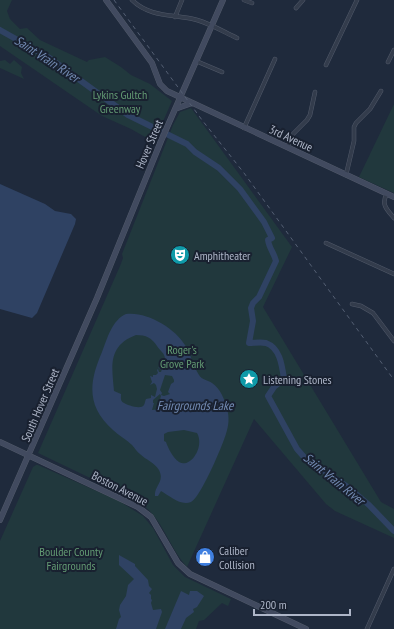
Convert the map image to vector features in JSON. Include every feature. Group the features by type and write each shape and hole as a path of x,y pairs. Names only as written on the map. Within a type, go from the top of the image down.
{"street":[{"name":"3rd Avenue","path":"106,0 154,65 162,86 167,91 394,197"},
{"path":"132,0 155,13 197,20 237,38"},
{"path":"175,17 182,0"},
{"name":"Hover Street","path":"97,298 174,109 223,0"},
{"path":"244,0 252,3"},
{"path":"296,8 303,0"},
{"path":"326,65 357,0"},
{"path":"388,62 394,50"},
{"path":"244,128 275,59"},
{"path":"196,61 222,72"},
{"path":"346,175 354,141 354,127 370,109 381,91"},
{"path":"287,147 292,134 307,120 310,115 315,92"},
{"path":"174,109 192,103"},
{"path":"387,194 384,199 385,207 394,218"},
{"path":"326,243 394,274"},
{"name":"South Hover Street","path":"0,520 97,298"},
{"path":"352,304 368,309 394,341"},
{"path":"382,325 386,322"},
{"name":"Boston Avenue","path":"0,442 144,510 156,524 178,563 190,574 306,629"},
{"path":"367,629 394,569"}],"green space":[{"name":"Lykins Gultch Greenway","path":"0,0 12,0 7,11 10,19 20,29 27,28 40,40 87,62 89,60 105,57 131,75 150,84 172,101 154,142 131,129 102,116 0,46"},
{"path":"5,60 10,64 14,60 22,67 21,73 24,79 0,68 0,61"},
{"path":"394,104 394,193 359,177"},
{"name":"Roger's Grove Park","path":"191,108 292,247 263,307 381,502 394,509 394,538 335,511 326,504 254,419 187,567 180,559 159,522 145,506 136,500 38,453 120,266 123,258 122,254 173,125 180,112"},
{"name":"Boulder County Fairgrounds","path":"36,465 119,501 143,516 153,528 173,565 185,577 231,599 228,606 222,603 204,620 199,621 196,629 0,629 0,541 33,467"}],"water":[{"path":"0,184 45,204 55,211 71,214 76,219 37,313 32,318 0,309"},
{"name":"Fairgrounds Lake","path":"126,314 142,315 167,327 180,339 187,349 199,375 215,385 222,394 228,411 228,427 206,481 191,502 179,502 161,491 158,496 155,496 156,489 161,478 159,470 104,421 94,403 92,393 94,373 108,336 114,325","holes":["136,335 143,336 153,341 165,359 170,363 171,367 166,369 164,364 158,368 162,369 161,372 159,372 158,369 158,373 156,375 153,375 153,377 150,376 152,382 150,385 154,383 157,389 155,397 151,395 151,398 146,399 144,405 140,407 131,406 124,403 121,400 121,394 114,391 112,366 113,358 120,345","165,375 172,376 174,382 171,384 168,392 170,394 164,396 161,395 162,393 160,390","160,394 160,409 152,410 154,403 153,400","184,430 197,433 199,439 198,450 192,460 183,463 179,462 175,458 164,441 164,434"]},
{"path":"119,555 135,564 135,566 148,580 149,586 152,589 149,593 151,595 153,610 161,609 162,612 156,629 116,629 121,617 119,610 120,605 126,596 128,585 134,579 119,565"},
{"path":"181,591 189,595 190,591 197,591 204,596 197,607 193,609 194,612 186,618 181,629 165,629"}],"waterway":[{"name":"Saint Vrain River","path":"0,30 48,57 128,115 187,144 195,152 219,168 240,189 264,222 272,238 268,240 269,246 276,261 259,297 253,303 251,308 253,321 249,343 266,343 271,345 280,358 282,368 284,379 274,387 268,396 297,449 304,457 349,488 369,505 394,531"}],"railway":[{"path":"114,0 202,120 244,173 394,380"}],"place":[{"name":"Amphitheater","path":"180,255"},
{"name":"Listening Stones","path":"249,379"},
{"name":"Caliber Collision","path":"205,557"}]}
